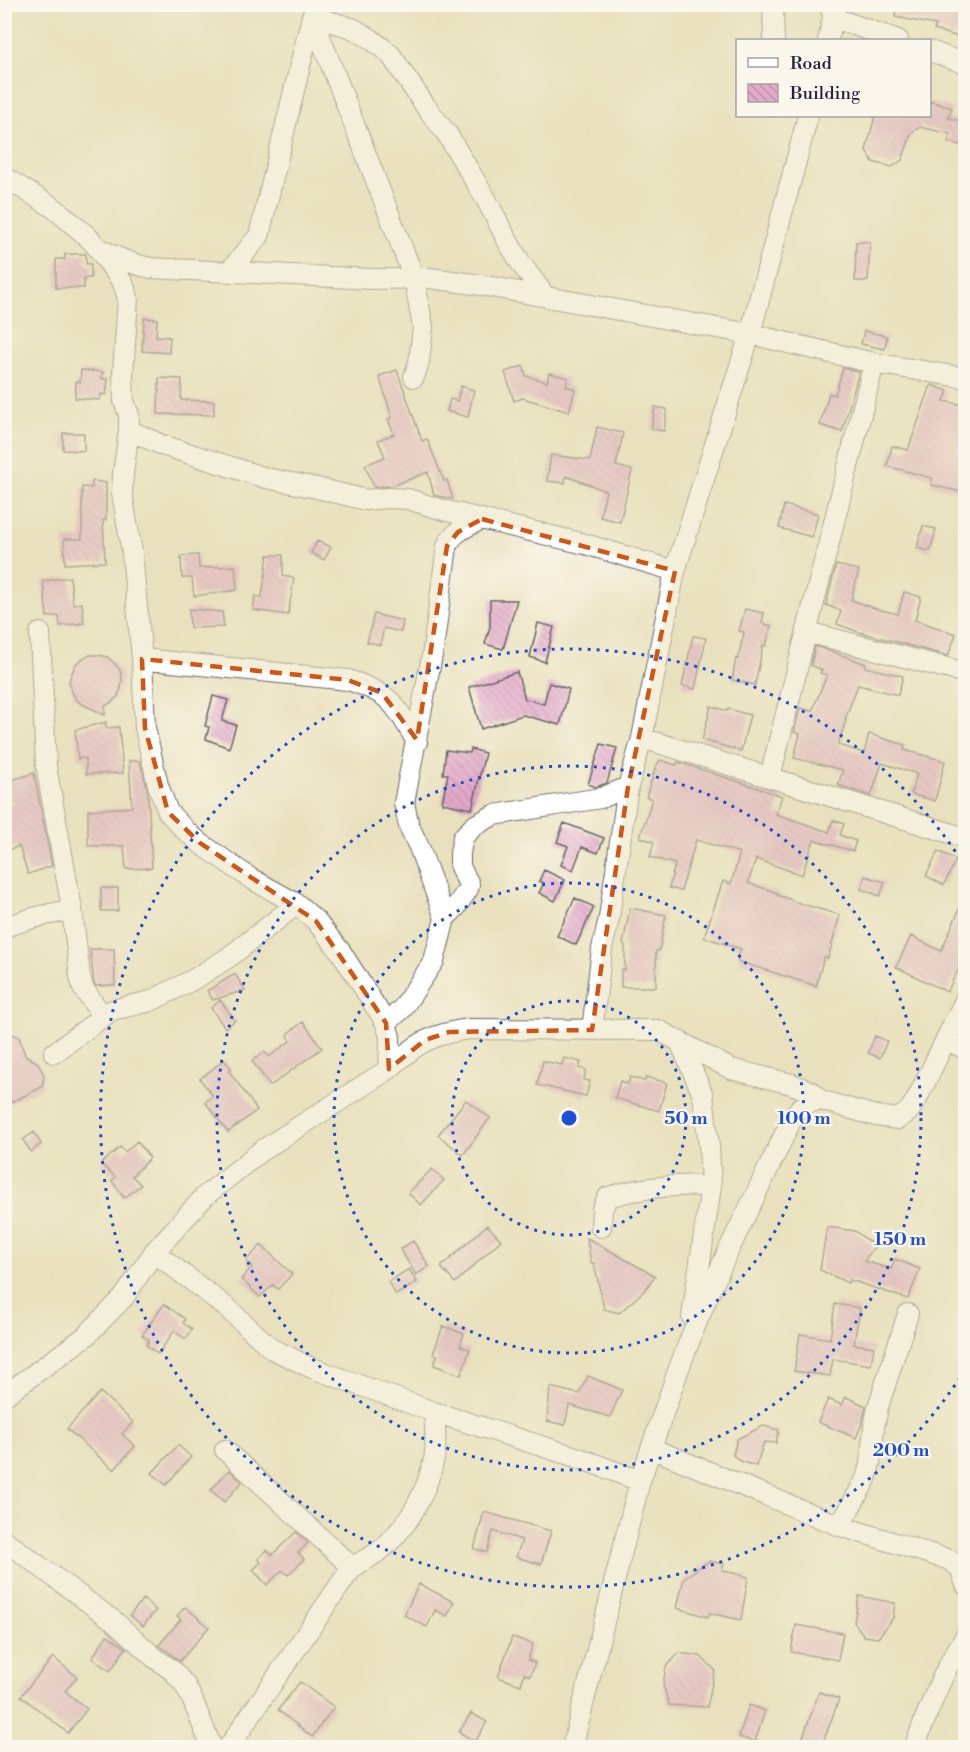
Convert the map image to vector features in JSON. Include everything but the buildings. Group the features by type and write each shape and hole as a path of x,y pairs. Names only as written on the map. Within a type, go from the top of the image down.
{"street":[{"path":"773,4 774,39"},
{"path":"828,39 833,9 896,39"},
{"path":"229,272 259,237 310,10"},
{"path":"310,10 414,278 423,327 419,362 414,377"},
{"path":"310,10 352,28 390,54 447,134 522,265 545,296"},
{"path":"931,51 966,64"},
{"path":"592,1030 602,949 609,918 628,787 642,738 675,571 750,334 803,120"},
{"path":"4,177 61,214 97,247 123,282 128,298 123,374 124,401 129,416 129,430 122,493 132,553 142,659 145,728 158,785 168,812 200,843 250,878 297,904 316,921 341,952 386,1023 390,1037 389,1068"},
{"path":"97,247 134,265 150,268 372,279 430,278 481,285 750,334 873,363 966,378"},
{"path":"770,777 873,363"},
{"path":"129,430 162,445 266,478 366,500 408,499 442,510 585,544 675,571"},
{"path":"445,918 409,826 405,811 406,790 434,650 447,546 450,538 482,519"},
{"path":"807,632 966,673"},
{"path":"40,633 46,766 72,909 80,977 83,988 103,1017"},
{"path":"142,659 348,680 382,693 393,703 417,742"},
{"path":"642,738 966,838"},
{"path":"386,1023 402,1009 434,961 445,918 468,889 469,884 460,867 460,853 464,837 475,825 494,815 601,798 628,787"},
{"path":"54,1053 112,1010 151,1001 196,978 229,957 297,904"},
{"path":"4,927 72,909"},
{"path":"4,1396 86,1336 124,1297 154,1252 205,1197 261,1151 389,1068 425,1040 449,1032 469,1029 658,1030 731,1070 792,1084 812,1092 820,1100 876,1116 898,1119 908,1112 916,1101 966,998"},
{"path":"946,1041 966,1049"},
{"path":"680,1042 703,1095 711,1186 689,1341"},
{"path":"572,1748 640,1481 689,1341 726,1254 791,1120 799,1109 808,1103 820,1100"},
{"path":"601,1227 602,1209 608,1197 652,1188 711,1186"},
{"path":"154,1252 226,1307 272,1348 312,1368 434,1412 579,1458 640,1481"},
{"path":"840,1526 866,1479 878,1407 908,1314"},
{"path":"228,1748 344,1579 353,1568 382,1549 400,1531 413,1511 434,1459 434,1412"},
{"path":"651,1448 840,1526 950,1560 960,1568 966,1585"},
{"path":"225,1450 353,1568"},
{"path":"4,1540 114,1621 173,1671 185,1685 213,1748"},
{"path":"914,1748 938,1685 953,1655 966,1636"}],"highlighted area":[{"path":"482,519 675,571 628,787 592,1030 449,1032 425,1040 389,1069 386,1023 316,921 200,843 168,812 145,728 142,659 348,680 382,693 417,740 447,546 458,532"}]}
